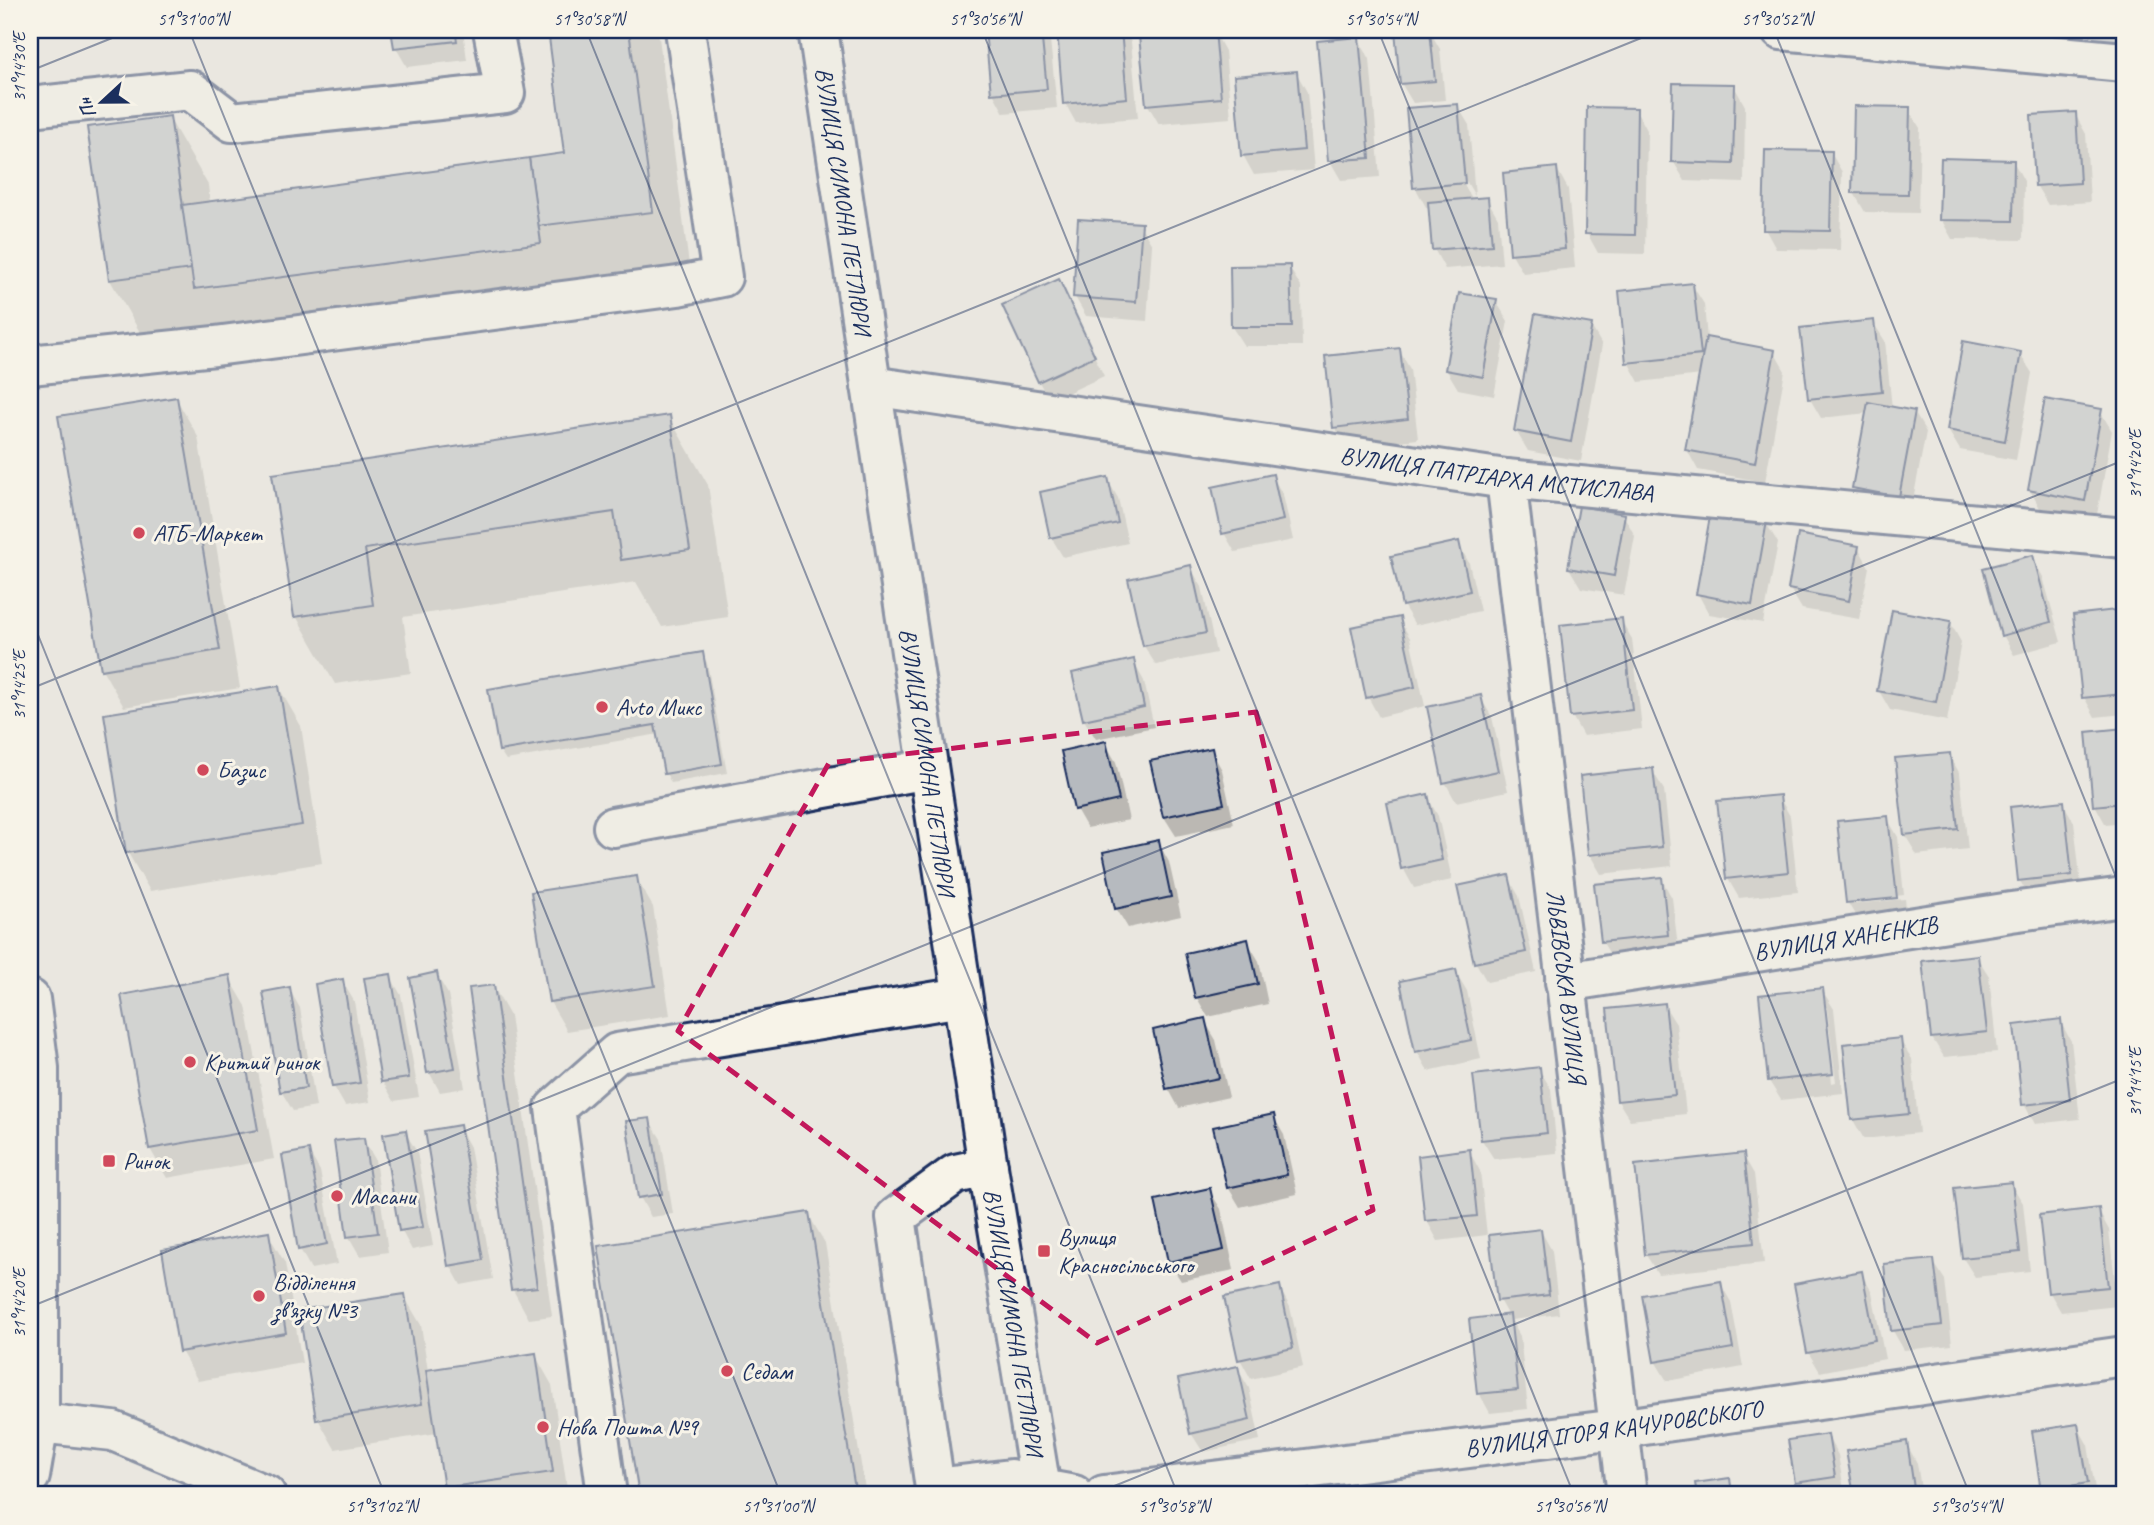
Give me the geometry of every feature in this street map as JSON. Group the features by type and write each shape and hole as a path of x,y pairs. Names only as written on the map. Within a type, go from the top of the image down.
{"street":[{"path":"30,107 190,90 232,122 505,93 494,30"},
{"path":"30,365 215,346 678,286 722,277 685,30"},
{"name":"ВУЛИЦЯ СИМОНА ПЕТЛЮРИ","path":"818,30 988,1167 1052,1493"},
{"path":"1781,30 2124,62"},
{"name":"ВУЛИЦЯ ПАТРІАРХА МСТИСЛАВА","path":"871,386 1506,479 2124,538"},
{"name":"ЛЬВІВСЬКА ВУЛИЦЯ","path":"1506,479 1617,1429 1627,1495"},
{"path":"613,827 929,769"},
{"name":"ВУЛИЦЯ ХАНЕНКІВ","path":"1565,982 2011,912 2124,897"},
{"path":"607,1495 555,1108 617,1053 962,997"},
{"path":"30,999 39,1068 39,1423 30,1476"},
{"path":"988,1167 954,1174 896,1217 936,1492 1011,1479 1052,1493"},
{"name":"ВУЛИЦЯ ІГОРЯ КАЧУРОВСЬКОГО","path":"1104,1495 1617,1429 2124,1356"},
{"path":"39,1423 113,1431 266,1495"}],"highlighted area":[{"path":"1256,712 1373,1210 1097,1343 678,1031 829,763"}],"building":[{"path":"391,30 455,30 457,41 394,48"},
{"path":"548,30 629,30 653,212 538,226 529,158 564,153"},
{"path":"985,30 1041,30 1047,89 991,94"},
{"path":"1057,30 1121,30 1127,98 1063,104"},
{"path":"1215,30 1221,98 1146,105 1139,36"},
{"path":"1430,30 1435,81 1400,84 1395,31"},
{"path":"2074,30 2124,30 2124,43 2073,42"},
{"path":"1359,37 1370,158 1328,161 1317,41"},
{"path":"1297,71 1304,150 1241,156 1234,76"},
{"path":"1673,83 1735,84 1733,164 1671,162"},
{"path":"1458,104 1465,183 1413,188 1406,108"},
{"path":"1854,106 1910,107 1908,194 1852,193"},
{"path":"1587,107 1637,108 1635,235 1585,234"},
{"path":"2076,112 2080,183 2035,186 2031,115"},
{"path":"170,116 192,269 109,280 87,127"},
{"path":"1765,150 1832,151 1830,231 1763,230"},
{"path":"529,158 541,243 194,289 182,205"},
{"path":"1941,158 2014,160 2013,221 1939,220"},
{"path":"1557,167 1565,249 1510,254 1503,173"},
{"path":"2124,176 2124,216 2116,178"},
{"path":"1488,197 1492,245 1432,250 1428,202"},
{"path":"1078,219 1142,223 1136,302 1073,297"},
{"path":"1290,265 1292,327 1231,327 1230,266"},
{"path":"1059,279 1095,356 1038,382 1002,305"},
{"path":"1693,283 1701,355 1626,363 1619,291"},
{"path":"1459,293 1497,299 1483,377 1445,370"},
{"path":"1535,314 1592,324 1571,442 1514,431"},
{"path":"1874,320 1882,391 1808,399 1800,328"},
{"path":"1706,337 1775,350 1755,463 1685,450"},
{"path":"1963,341 2021,352 2005,441 1947,430"},
{"path":"1400,348 1408,419 1333,428 1325,356"},
{"name":"АТБ-Маркет","path":"177,397 220,650 101,670 58,416"},
{"path":"2045,399 2102,409 2085,501 2028,490"},
{"path":"1868,402 1915,411 1899,497 1852,488"},
{"path":"670,415 690,550 621,560 614,512 365,549 373,605 294,617 272,474"},
{"path":"1273,474 1283,520 1222,534 1212,487"},
{"path":"1108,477 1118,523 1050,538 1040,492"},
{"path":"1579,506 1625,514 1614,576 1568,568"},
{"path":"1711,511 1767,521 1752,605 1696,594"},
{"path":"1798,534 1859,546 1849,601 1788,589"},
{"path":"1459,541 1470,591 1402,606 1391,556"},
{"path":"2033,555 2051,622 2001,636 1983,568"},
{"path":"1191,565 1206,633 1143,646 1128,579"},
{"path":"2124,609 2124,694 2082,698 2073,615"},
{"path":"1892,610 1951,621 1936,702 1877,691"},
{"path":"1400,617 1415,687 1366,698 1351,627"},
{"path":"1622,618 1632,710 1570,717 1560,625"},
{"name":"Avto Микс","path":"703,652 722,764 664,774 655,725 499,751 488,689"},
{"path":"1134,659 1144,707 1083,720 1072,673"},
{"name":"Базис","path":"279,686 302,825 126,853 104,714"},
{"path":"1481,695 1498,771 1443,783 1427,707"},
{"path":"2124,728 2124,803 2093,806 2086,732"},
{"path":"1106,741 1119,800 1074,810 1061,751"},
{"path":"1212,748 1224,804 1163,817 1150,761"},
{"path":"1950,753 1958,829 1904,835 1895,758"},
{"path":"1653,768 1662,847 1588,855 1580,776"},
{"path":"1428,794 1442,860 1401,869 1387,803"},
{"path":"1780,795 1788,872 1726,879 1717,801"},
{"path":"2064,801 2072,875 2018,881 2010,807"},
{"path":"1888,816 1897,898 1846,903 1837,821"},
{"path":"1159,840 1171,897 1115,909 1103,852"},
{"path":"1509,875 1526,952 1474,963 1457,886"},
{"path":"637,876 655,986 549,1002 531,892"},
{"path":"1662,877 1668,935 1601,942 1594,884"},
{"path":"1248,939 1258,984 1195,998 1185,953"},
{"path":"2119,943 2124,943 2124,993"},
{"path":"1978,955 1987,1032 1931,1038 1922,961"},
{"path":"1456,969 1471,1040 1415,1052 1400,981"},
{"path":"437,972 455,1068 427,1073 410,978"},
{"path":"391,974 409,1078 381,1082 364,978"},
{"name":"Критий ринок","path":"230,975 258,1130 149,1149 121,995"},
{"path":"343,979 360,1083 332,1087 315,984"},
{"path":"494,985 537,1287 511,1290 469,988"},
{"path":"290,987 306,1088 280,1092 263,992"},
{"path":"1823,988 1833,1074 1768,1081 1759,995"},
{"path":"1665,1003 1675,1095 1617,1101 1607,1009"},
{"path":"1205,1018 1219,1078 1166,1089 1153,1030"},
{"path":"2061,1019 2070,1100 2022,1105 2014,1025"},
{"path":"1901,1038 1909,1114 1851,1120 1843,1044"},
{"path":"1540,1067 1547,1133 1481,1140 1473,1075"},
{"path":"1274,1114 1287,1175 1227,1188 1213,1127"},
{"path":"650,1118 662,1194 638,1198 626,1121"},
{"path":"460,1125 483,1260 448,1266 425,1131"},
{"path":"406,1130 423,1227 399,1231 383,1134"},
{"path":"364,1138 378,1233 347,1237 334,1141"},
{"path":"1470,1149 1477,1216 1425,1221 1418,1156"},
{"path":"309,1150 327,1244 298,1250 282,1155"},
{"path":"1744,1153 1754,1243 1645,1255 1635,1165"},
{"path":"2012,1182 2020,1252 1962,1258 1954,1188"},
{"path":"1210,1188 1224,1250 1168,1262 1155,1200"},
{"path":"2099,1208 2108,1287 2048,1293 2039,1215"},
{"name":"Седам","path":"809,1212 856,1495 639,1495 598,1246"},
{"path":"1541,1229 1549,1295 1497,1301 1489,1235"},
{"path":"269,1232 286,1333 179,1352 162,1250"},
{"path":"1934,1259 1942,1325 1891,1331 1884,1264"},
{"path":"1862,1271 1875,1340 1807,1353 1794,1284"},
{"path":"1721,1281 1733,1348 1654,1362 1642,1295"},
{"path":"1280,1285 1293,1348 1238,1360 1224,1297"},
{"path":"405,1294 422,1404 316,1420 299,1310"},
{"path":"1510,1314 1518,1390 1477,1394 1469,1319"},
{"path":"536,1353 553,1472 444,1488 426,1370"},
{"path":"1238,1366 1250,1420 1190,1434 1178,1379"},
{"path":"2078,1424 2088,1483 2041,1491 2032,1431"},
{"path":"1828,1434 1835,1477 1795,1483 1788,1440"},
{"path":"1907,1441 1915,1495 1854,1495 1846,1451"},
{"path":"1730,1478 1732,1495 1697,1495 1695,1483"}],"place":[{"name":"АТБ-Маркет","path":"139,533"},
{"name":"Avto Микс","path":"602,707"},
{"name":"Базис","path":"203,770"},
{"name":"Критий ринок","path":"190,1062"},
{"name":"Ринок","path":"109,1161"},
{"name":"Масани","path":"337,1196"},
{"name":"Вулиця Красносільського","path":"1044,1251"},
{"name":"Відділення зв’язку №3","path":"259,1296"},
{"name":"Седам","path":"727,1371"},
{"name":"Нова Пошта №9","path":"543,1427"}]}
